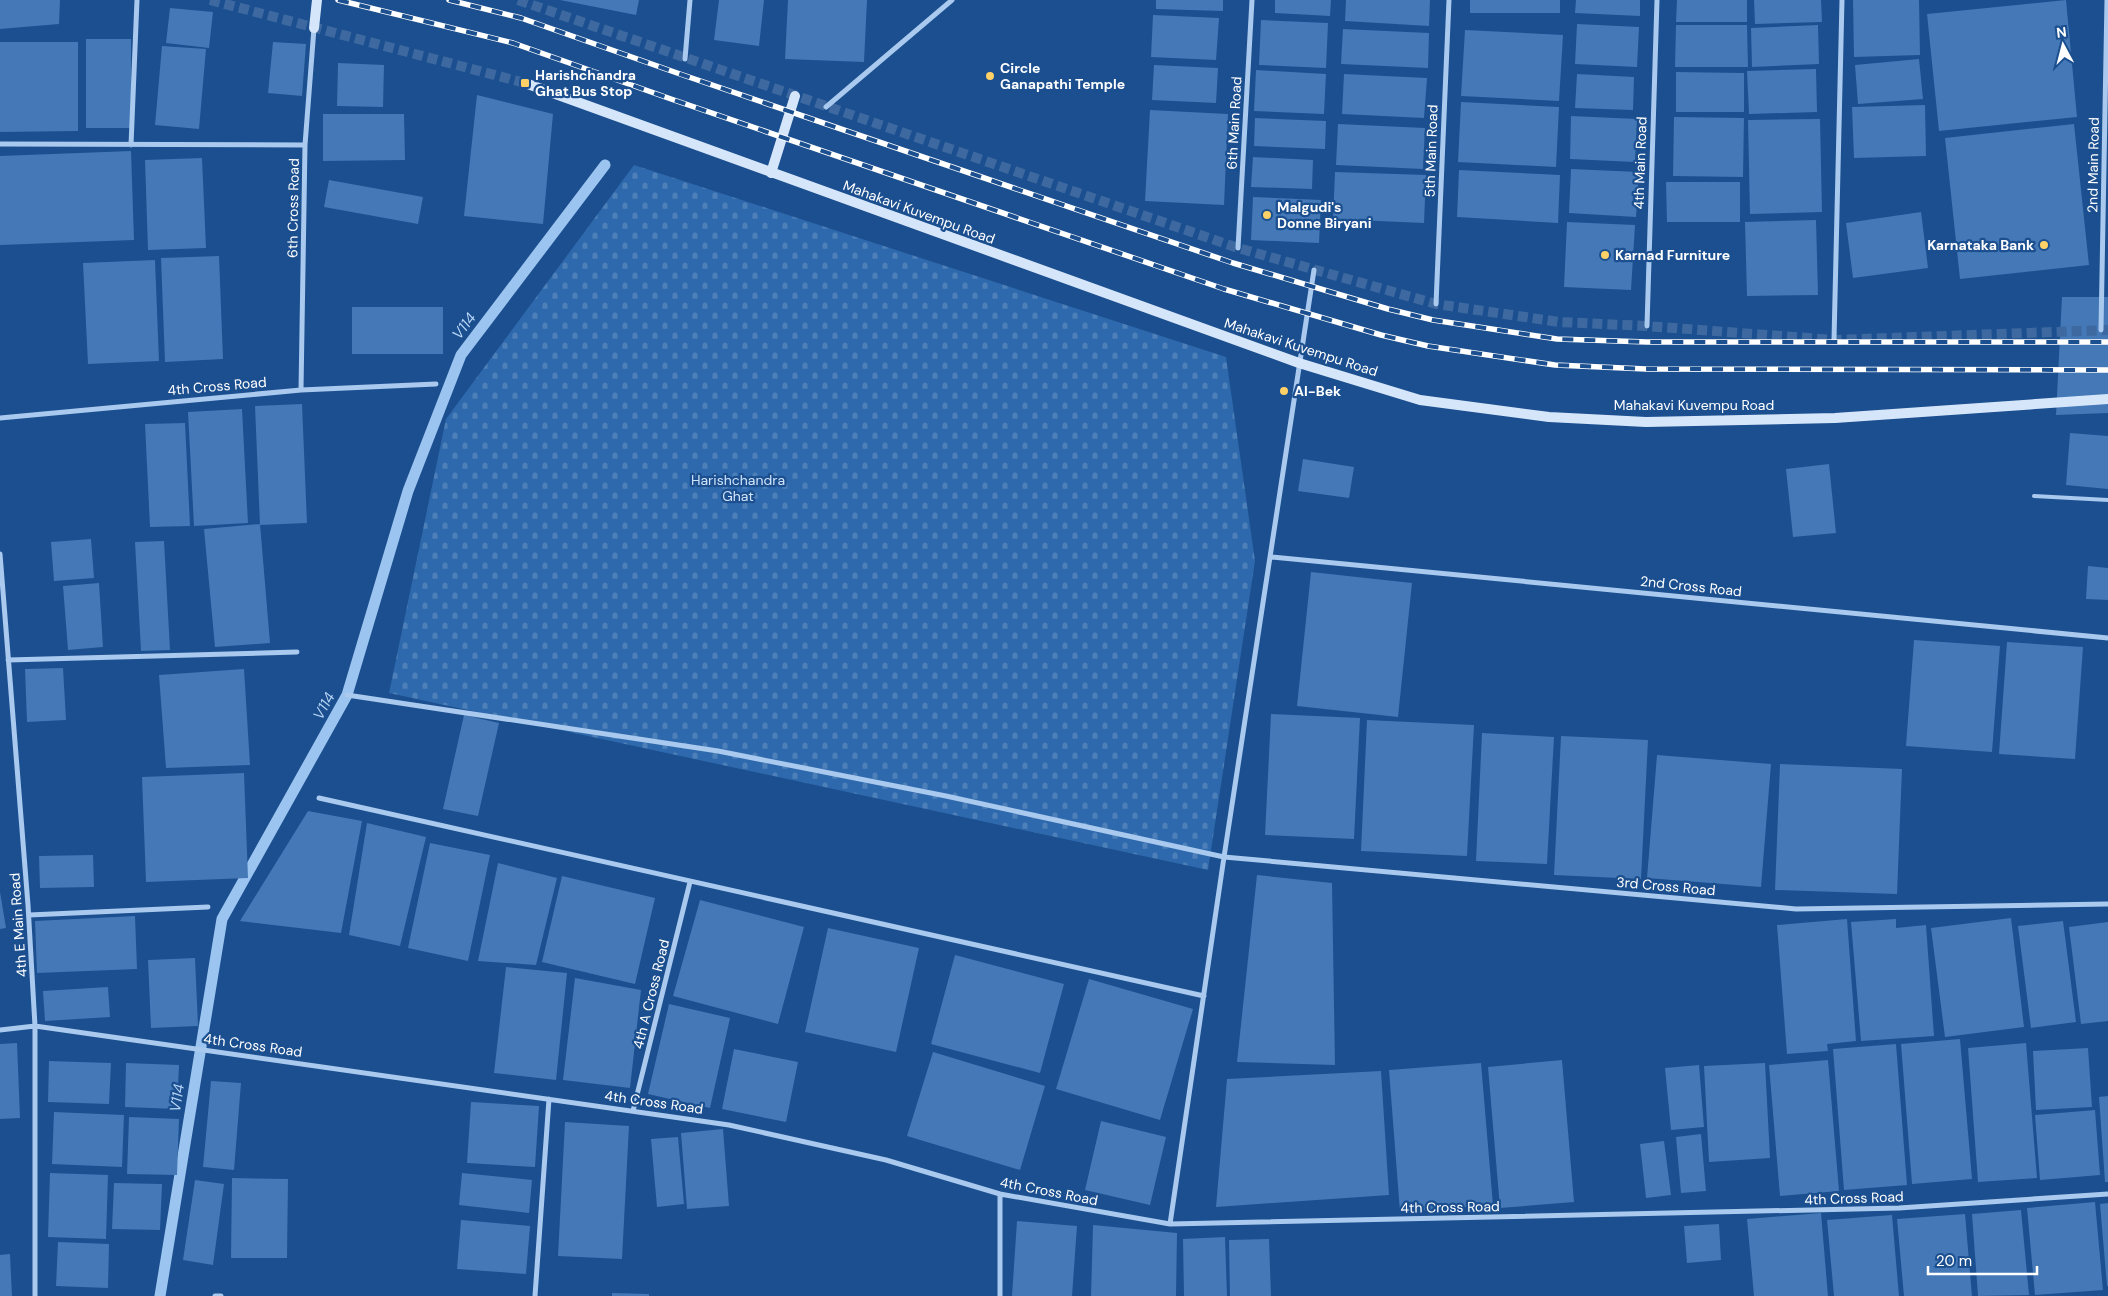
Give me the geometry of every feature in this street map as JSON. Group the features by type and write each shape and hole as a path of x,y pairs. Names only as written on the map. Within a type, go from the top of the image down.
{"main road":[{"path":"314,28 317,0"},
{"name":"Mahakavi Kuvempu Road","path":"525,83 1299,364 1420,400 1549,417 1636,421 1835,418 2108,399"},
{"path":"771,173 795,96"}],"street":[{"path":"131,145 137,0"},
{"path":"685,59 690,0"},
{"path":"826,107 952,0"},
{"name":"6th Main Road","path":"1238,248 1252,0"},
{"name":"5th Main Road","path":"1436,304 1449,0"},
{"name":"4th Main Road","path":"1647,326 1656,0"},
{"path":"1834,340 1842,0"},
{"name":"2nd Main Road","path":"2101,330 2107,0"},
{"name":"6th Cross Road","path":"301,390 305,145 314,28"},
{"path":"0,144 305,145"},
{"path":"1170,1224 1314,270"},
{"name":"4th Cross Road","path":"0,418 301,390 436,384"},
{"name":"4th E Main Road","path":"0,554 29,915 35,1026 35,1296"},
{"name":"2nd Cross Road","path":"1272,557 2108,638"},
{"path":"8,660 297,652"},
{"name":"3rd Cross Road","path":"348,695 718,751 946,796 1224,857 1796,909 2108,904"},
{"path":"319,798 1204,996"},
{"name":"4th A Cross Road","path":"633,1111 690,882"},
{"path":"29,915 208,907"},
{"name":"4th Cross Road","path":"0,1030 35,1026 748,1129 886,1160 1000,1194 1170,1224 1899,1208 2108,1194"},
{"path":"536,1296 549,1099"},
{"path":"1000,1194 1000,1296"},
{"path":"215,1296 221,1296"}],"lane":[{"path":"2034,496 2108,500"}],"green space":[{"name":"Harishchandra Ghat","path":"634,165 1226,357 1255,561 1208,870 389,693 446,419"}],"building":[{"path":"0,0 60,0 59,24 0,29"},
{"path":"560,0 639,0 636,15"},
{"path":"719,0 764,0 759,46 714,40"},
{"path":"788,0 867,0 864,62 785,59"},
{"path":"1156,0 1223,0 1223,11 1156,9"},
{"path":"1275,0 1331,0 1330,16 1275,13"},
{"path":"1346,0 1430,0 1429,26 1345,21"},
{"path":"1470,0 1560,0 1560,13 1470,13"},
{"path":"1576,0 1640,0 1640,16 1575,13"},
{"path":"1677,0 1747,0 1747,22 1676,22"},
{"path":"1754,0 1821,0 1822,22 1755,24"},
{"path":"1853,0 1919,0 1920,55 1854,57"},
{"path":"2066,0 2077,117 1939,131 1927,14"},
{"path":"170,8 213,12 209,48 166,43"},
{"path":"1153,15 1219,18 1216,60 1151,57"},
{"path":"1261,20 1328,23 1326,68 1259,65"},
{"path":"1577,24 1639,27 1637,67 1575,64"},
{"path":"1676,25 1747,25 1748,67 1675,67"},
{"path":"1818,25 1819,64 1752,67 1751,28"},
{"path":"1343,29 1429,33 1428,68 1341,64"},
{"path":"1465,30 1563,35 1559,101 1461,96"},
{"path":"86,39 131,39 131,128 86,128"},
{"path":"0,42 78,42 78,131 0,132"},
{"path":"273,42 306,44 302,96 268,93"},
{"path":"162,46 206,49 199,129 155,125"},
{"path":"1919,59 1923,99 1858,104 1855,65"},
{"path":"338,63 384,65 383,107 337,106"},
{"path":"1154,65 1218,68 1216,103 1152,100"},
{"path":"1816,69 1817,112 1749,114 1747,71"},
{"path":"1256,70 1326,74 1324,114 1254,111"},
{"path":"1676,72 1744,73 1744,112 1676,112"},
{"path":"1344,74 1427,78 1424,118 1342,114"},
{"path":"1577,74 1634,77 1633,110 1575,108"},
{"path":"477,95 553,114 543,224 464,216"},
{"path":"1461,102 1559,107 1556,167 1458,162"},
{"path":"1925,105 1926,156 1854,158 1852,107"},
{"path":"1150,110 1228,114 1224,205 1145,201"},
{"path":"323,114 404,114 405,160 323,161"},
{"path":"1571,116 1637,119 1635,162 1570,159"},
{"path":"1674,117 1744,118 1743,177 1673,176"},
{"path":"1255,118 1326,121 1325,149 1254,146"},
{"path":"1820,119 1822,212 1750,214 1748,120"},
{"path":"1338,124 1425,128 1423,169 1336,165"},
{"path":"2074,124 2089,265 1960,279 1945,138"},
{"path":"131,151 134,240 0,245 0,156"},
{"path":"1253,157 1313,160 1312,189 1251,187"},
{"path":"202,158 206,248 148,250 145,160"},
{"path":"1571,169 1639,172 1636,217 1569,213"},
{"path":"1459,170 1560,175 1558,223 1457,217"},
{"path":"1335,172 1426,175 1424,223 1333,219"},
{"path":"329,180 423,197 418,224 324,207"},
{"path":"1666,182 1740,182 1740,222 1667,222"},
{"path":"1253,197 1321,200 1319,243 1251,240"},
{"path":"1921,212 1928,268 1853,278 1846,223"},
{"path":"1816,220 1818,295 1747,296 1745,222"},
{"path":"1567,222 1635,225 1631,290 1564,287"},
{"path":"219,256 223,359 165,362 161,258"},
{"path":"155,260 159,361 88,364 83,263"},
{"path":"2062,297 2108,297 2108,413 2056,415"},
{"path":"352,307 443,307 443,354 352,354"},
{"path":"302,404 307,523 260,525 255,406"},
{"path":"242,409 248,523 194,526 188,412"},
{"path":"185,423 190,526 150,527 145,424"},
{"path":"2070,433 2108,436 2108,489 2066,485"},
{"path":"1303,459 1354,467 1349,498 1298,491"},
{"path":"1829,464 1836,533 1793,537 1786,469"},
{"path":"260,524 270,643 215,647 204,529"},
{"path":"91,539 94,578 54,581 51,542"},
{"path":"164,541 170,650 141,651 135,542"},
{"path":"2088,566 2108,568 2108,600 2086,599"},
{"path":"1311,572 1412,583 1398,717 1297,706"},
{"path":"99,583 103,647 68,650 63,586"},
{"path":"1914,640 2000,646 1992,752 1906,746"},
{"path":"2007,642 2083,647 2075,759 1999,754"},
{"path":"63,668 66,720 27,722 25,669"},
{"path":"244,669 250,765 166,768 159,675"},
{"path":"1271,714 1360,718 1354,839 1265,835"},
{"path":"464,715 499,723 478,816 443,809"},
{"path":"1367,720 1474,725 1467,856 1361,851"},
{"path":"1482,733 1554,737 1547,864 1476,861"},
{"path":"1561,736 1648,740 1641,879 1554,875"},
{"path":"1657,755 1771,764 1761,887 1647,878"},
{"path":"1780,764 1902,769 1897,894 1775,890"},
{"path":"244,773 248,878 146,882 142,777"},
{"path":"308,811 362,821 341,933 240,921"},
{"path":"367,823 426,837 400,946 349,935"},
{"path":"430,843 490,855 468,961 408,948"},
{"path":"93,855 94,887 40,888 39,856"},
{"path":"498,863 557,878 536,965 478,961"},
{"path":"1257,875 1332,883 1335,1065 1237,1062"},
{"path":"562,876 655,898 635,984 542,962"},
{"path":"0,892 6,928 0,929"},
{"path":"700,900 804,927 778,1024 673,996"},
{"path":"135,916 137,969 37,973 35,921"},
{"path":"2011,918 2024,1027 1945,1037 1931,928"},
{"path":"1847,919 1856,1041 1827,1044 1828,1051 1787,1054 1777,925"},
{"path":"1896,919 1896,928 1926,925 1934,1036 1861,1041 1851,922"},
{"path":"2063,921 2076,1022 2031,1028 2018,926"},
{"path":"2108,922 2108,1021 2081,1024 2069,927"},
{"path":"828,928 919,948 896,1052 805,1032"},
{"path":"955,955 1064,984 1040,1073 931,1044"},
{"path":"195,958 198,1026 151,1028 148,960"},
{"path":"506,967 567,973 556,1080 494,1073"},
{"path":"575,978 641,990 630,1088 563,1080"},
{"path":"1089,979 1193,1009 1160,1120 1056,1089"},
{"path":"108,987 110,1017 45,1021 43,991"},
{"path":"669,1004 730,1018 710,1108 648,1094"},
{"path":"1960,1039 1972,1179 1912,1184 1901,1044"},
{"path":"17,1043 20,1118 0,1119 0,1044"},
{"path":"2026,1043 2037,1178 1978,1182 1968,1048"},
{"path":"1896,1044 1907,1185 1844,1190 1833,1049"},
{"path":"2088,1048 2092,1107 2036,1110 2033,1051"},
{"path":"734,1049 798,1062 786,1122 722,1109"},
{"path":"933,1052 1045,1086 1020,1170 907,1136"},
{"path":"1562,1060 1574,1202 1500,1208 1488,1067"},
{"path":"1828,1060 1839,1191 1780,1196 1769,1065"},
{"path":"49,1061 111,1063 109,1104 48,1102"},
{"path":"126,1063 179,1065 177,1109 125,1107"},
{"path":"1481,1063 1493,1205 1400,1212 1389,1070"},
{"path":"1765,1063 1770,1158 1709,1162 1704,1066"},
{"path":"1699,1065 1704,1127 1671,1130 1665,1068"},
{"path":"1381,1071 1389,1195 1216,1207 1227,1079"},
{"path":"211,1081 241,1083 234,1170 203,1167"},
{"path":"2108,1096 2108,1182 2105,1182 2099,1097"},
{"path":"471,1102 539,1106 535,1167 467,1163"},
{"path":"2095,1110 2100,1175 2040,1180 2035,1115"},
{"path":"54,1112 124,1115 122,1167 52,1164"},
{"path":"129,1117 179,1119 177,1175 127,1174"},
{"path":"1101,1121 1166,1137 1150,1205 1085,1190"},
{"path":"565,1122 629,1126 622,1259 558,1256"},
{"path":"723,1129 729,1206 687,1209 681,1133"},
{"path":"1701,1134 1706,1191 1681,1193 1676,1137"},
{"path":"678,1137 684,1204 657,1207 651,1139"},
{"path":"1664,1141 1671,1195 1646,1198 1640,1144"},
{"path":"50,1173 108,1175 106,1239 48,1237"},
{"path":"462,1173 532,1180 529,1213 459,1205"},
{"path":"232,1178 288,1179 287,1258 231,1258"},
{"path":"195,1180 224,1184 213,1265 183,1260"},
{"path":"114,1183 162,1184 160,1230 112,1229"},
{"path":"2095,1202 2103,1290 2035,1295 2027,1208"},
{"path":"2108,1203 2108,1286 2107,1286 2100,1204"},
{"path":"2021,1210 2029,1295 1978,1296 1972,1214"},
{"path":"1821,1213 1828,1296 1754,1296 1747,1219"},
{"path":"1965,1214 1972,1296 1904,1296 1897,1219"},
{"path":"1892,1215 1899,1296 1834,1296 1827,1220"},
{"path":"461,1220 530,1226 526,1274 457,1269"},
{"path":"1017,1221 1077,1226 1072,1296 1012,1296"},
{"path":"1719,1224 1721,1260 1687,1263 1684,1226"},
{"path":"1093,1225 1177,1233 1176,1296 1091,1296"},
{"path":"1225,1237 1227,1296 1184,1296 1183,1239"},
{"path":"1269,1239 1271,1296 1230,1296 1229,1240"},
{"path":"58,1242 109,1244 108,1288 56,1286"},
{"path":"10,1254 12,1296 0,1296 0,1255"},
{"path":"612,1293 649,1294 649,1296 612,1296"}],"waterway":[{"name":"V114","path":"160,1296 222,919 347,695 408,491 461,355 605,165"}],"tunnel":[{"path":"210,0 525,83"},
{"path":"518,0 1238,248 1436,304 1559,322 1647,326 1834,340 2108,330"}],"railway":[{"path":"338,0 513,43 1224,289 1381,335 1428,346 1555,365 1646,369 2108,370"},
{"path":"449,0 521,18 1233,263 1388,309 1433,320 1557,339 1647,342 2108,342"}],"place":[{"name":"Circle Ganapathi Temple","path":"990,76"},
{"name":"Harishchandra Ghat Bus Stop","path":"525,83"},
{"name":"Malgudi's Donne Biryani","path":"1267,215"},
{"name":"Karnataka Bank","path":"2044,245"},
{"name":"Karnad Furniture","path":"1605,255"},
{"name":"Al-Bek","path":"1284,391"}]}
